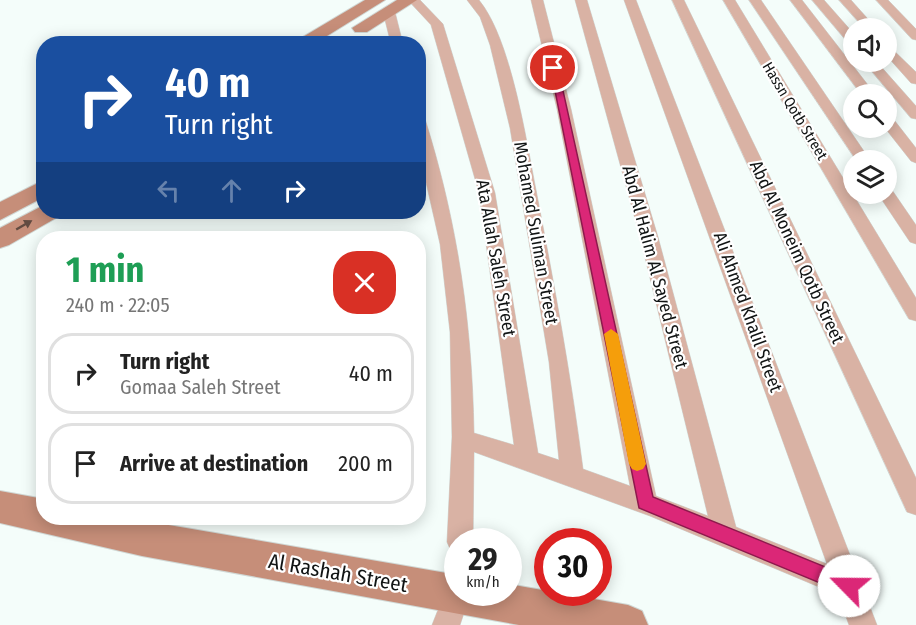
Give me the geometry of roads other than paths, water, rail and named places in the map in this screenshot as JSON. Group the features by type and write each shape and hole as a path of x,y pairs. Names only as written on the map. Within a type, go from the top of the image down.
{"street":[{"path":"335,36 383,6 409,0"},
{"name":"Ata Allah Saleh Street","path":"414,0 437,24 487,193 527,458"},
{"name":"Mohamed Suliman Street","path":"473,0 486,16 496,45 517,128 559,362 572,475"},
{"path":"537,0 569,132 645,502"},
{"name":"Abd Al Halim Al Sayed Street","path":"581,0 649,237 725,534"},
{"name":"Ali Ahmed Khalil Street","path":"630,0 863,625"},
{"name":"Abd Al Moneim Qotb Street","path":"678,0 916,504"},
{"name":"Hassn Qotb Street","path":"729,0 916,314"},
{"path":"755,0 856,150"},
{"path":"796,0 860,84"},
{"path":"819,0 843,29"},
{"path":"845,0 861,18"},
{"path":"882,0 916,36"},
{"path":"383,6 395,36"},
{"path":"897,59 916,80"},
{"path":"879,72 916,115"},
{"path":"897,133 916,158"},
{"path":"426,152 452,261 463,370 464,439 461,528"},
{"path":"0,212 36,192"},
{"path":"893,204 916,238"},
{"path":"0,239 36,218"},
{"path":"464,439 527,458 645,502 849,586"},
{"path":"0,507 36,514"},
{"name":"Al Rashah Street","path":"82,525 444,602"},
{"name":"Al Rashah Street","path":"470,606 627,625"}]}
